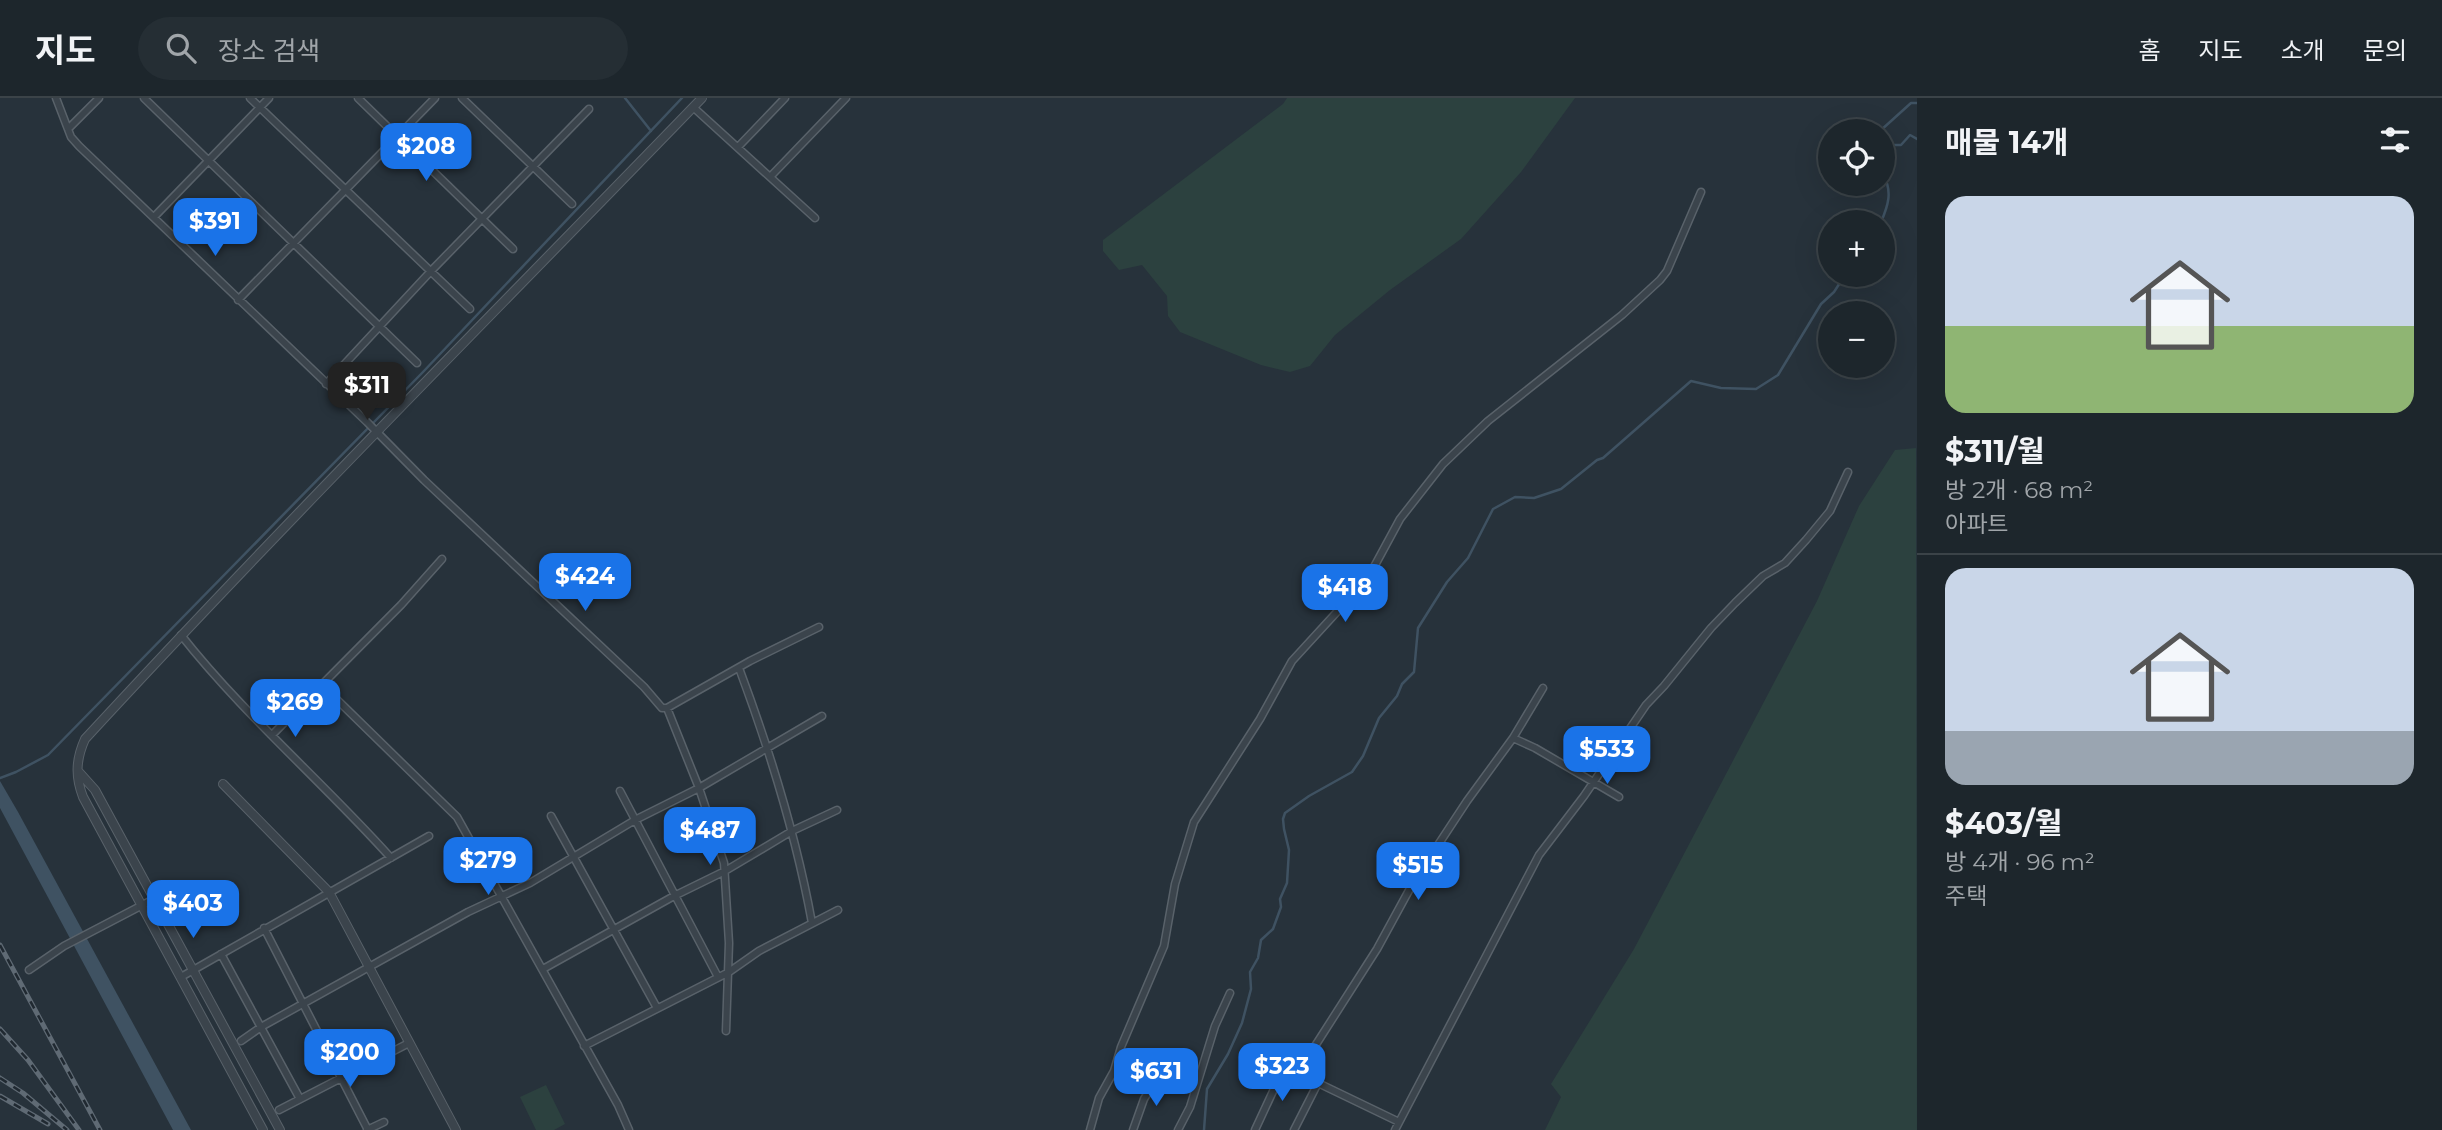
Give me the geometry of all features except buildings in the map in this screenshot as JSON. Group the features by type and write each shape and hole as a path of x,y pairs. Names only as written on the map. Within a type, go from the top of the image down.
{"street":[{"path":"56,98 68,129 79,146 644,687 662,708 667,708 819,627"},
{"path":"68,129 99,98"},
{"path":"144,98 417,363"},
{"path":"250,98 470,309"},
{"path":"154,217 268,98"},
{"path":"358,98 513,249"},
{"path":"238,300 435,98"},
{"path":"462,98 572,204"},
{"path":"264,1130 83,797 77,782 79,752 85,739 372,427 447,357 702,98"},
{"path":"738,147 785,98"},
{"path":"770,177 846,98"},
{"path":"693,107 815,218"},
{"path":"326,384 589,108"},
{"path":"1090,1130 1099,1098 1114,1071 1121,1046 1164,946 1175,884 1194,822 1260,719 1292,661 1368,578 1400,519 1443,464 1488,421 1622,315 1668,271 1700,192"},
{"path":"1395,1130 1539,855 1594,781 1633,720 1711,628 1763,576 1786,563 1806,540 1830,511 1848,472"},
{"path":"272,736 401,605 442,559"},
{"path":"181,635 272,736 359,822 391,858"},
{"path":"739,668 768,749 792,831 812,923"},
{"path":"322,685 447,805 461,824 618,1105 629,1130"},
{"path":"1305,1066 1413,883 1467,801 1513,738 1543,688"},
{"path":"667,708 699,788 725,871 729,972 726,1031"},
{"path":"241,1041 261,1027 503,896 635,820 699,788 822,716"},
{"path":"1513,738 1619,797"},
{"path":"77,769 94,790 280,1130"},
{"path":"223,784 329,891 456,1130"},
{"path":"620,791 718,977"},
{"path":"543,969 674,896 725,871 792,831 837,810"},
{"path":"551,816 657,1008"},
{"path":"181,977 429,836"},
{"path":"29,970 64,946 154,899"},
{"path":"584,1046 729,972 759,951 838,910"},
{"path":"264,928 368,1130 384,1122"},
{"path":"221,954 300,1099"},
{"path":"1178,1130 1190,1107 1208,1046 1230,993"},
{"path":"279,1110 409,1043"},
{"path":"1305,1066 1318,1083 1399,1122"},
{"path":"1255,1130 1281,1074 1287,1067 1305,1066"},
{"path":"1133,1130 1144,1099 1159,1075"},
{"path":"1294,1130 1318,1083"}],"green space":[{"path":"1287,98 1575,98 1521,172 1461,239 1390,290 1335,335 1310,366 1290,372 1261,365 1180,332 1168,316 1167,296 1142,265 1119,270 1103,251 1103,240 1283,104"},
{"path":"1916,448 1917,1130 1545,1130 1561,1097 1551,1084 1634,949 1817,601 1859,506 1895,450"},
{"path":"546,1085 565,1124 554,1130 536,1130 520,1097"}],"water":[{"path":"0,781 191,1130 173,1130 0,808"}],"waterway":[{"path":"625,98 651,131"},
{"path":"0,778 48,755 423,372 682,98"},
{"path":"1893,119 1911,103 1917,103"},
{"path":"1895,145 1901,145 1910,135 1917,139"},
{"path":"1886,210 1888,196"},
{"path":"1204,1130 1207,1089 1228,1054 1242,1023 1251,989 1250,972 1258,958 1261,940 1273,929 1281,907 1280,899 1287,883 1289,850 1284,829 1285,813 1352,772 1363,756 1379,718 1397,696 1402,684 1414,672 1418,628 1447,582 1468,558 1493,509 1515,497 1534,498 1561,489 1603,458 1691,381 1721,388 1756,389 1778,375 1821,304 1837,287"}],"railway":[{"path":"0,945 100,1130"},
{"path":"0,1029 28,1060 79,1130"},
{"path":"0,1078 23,1093 67,1130"},
{"path":"0,1096 48,1124"}]}
